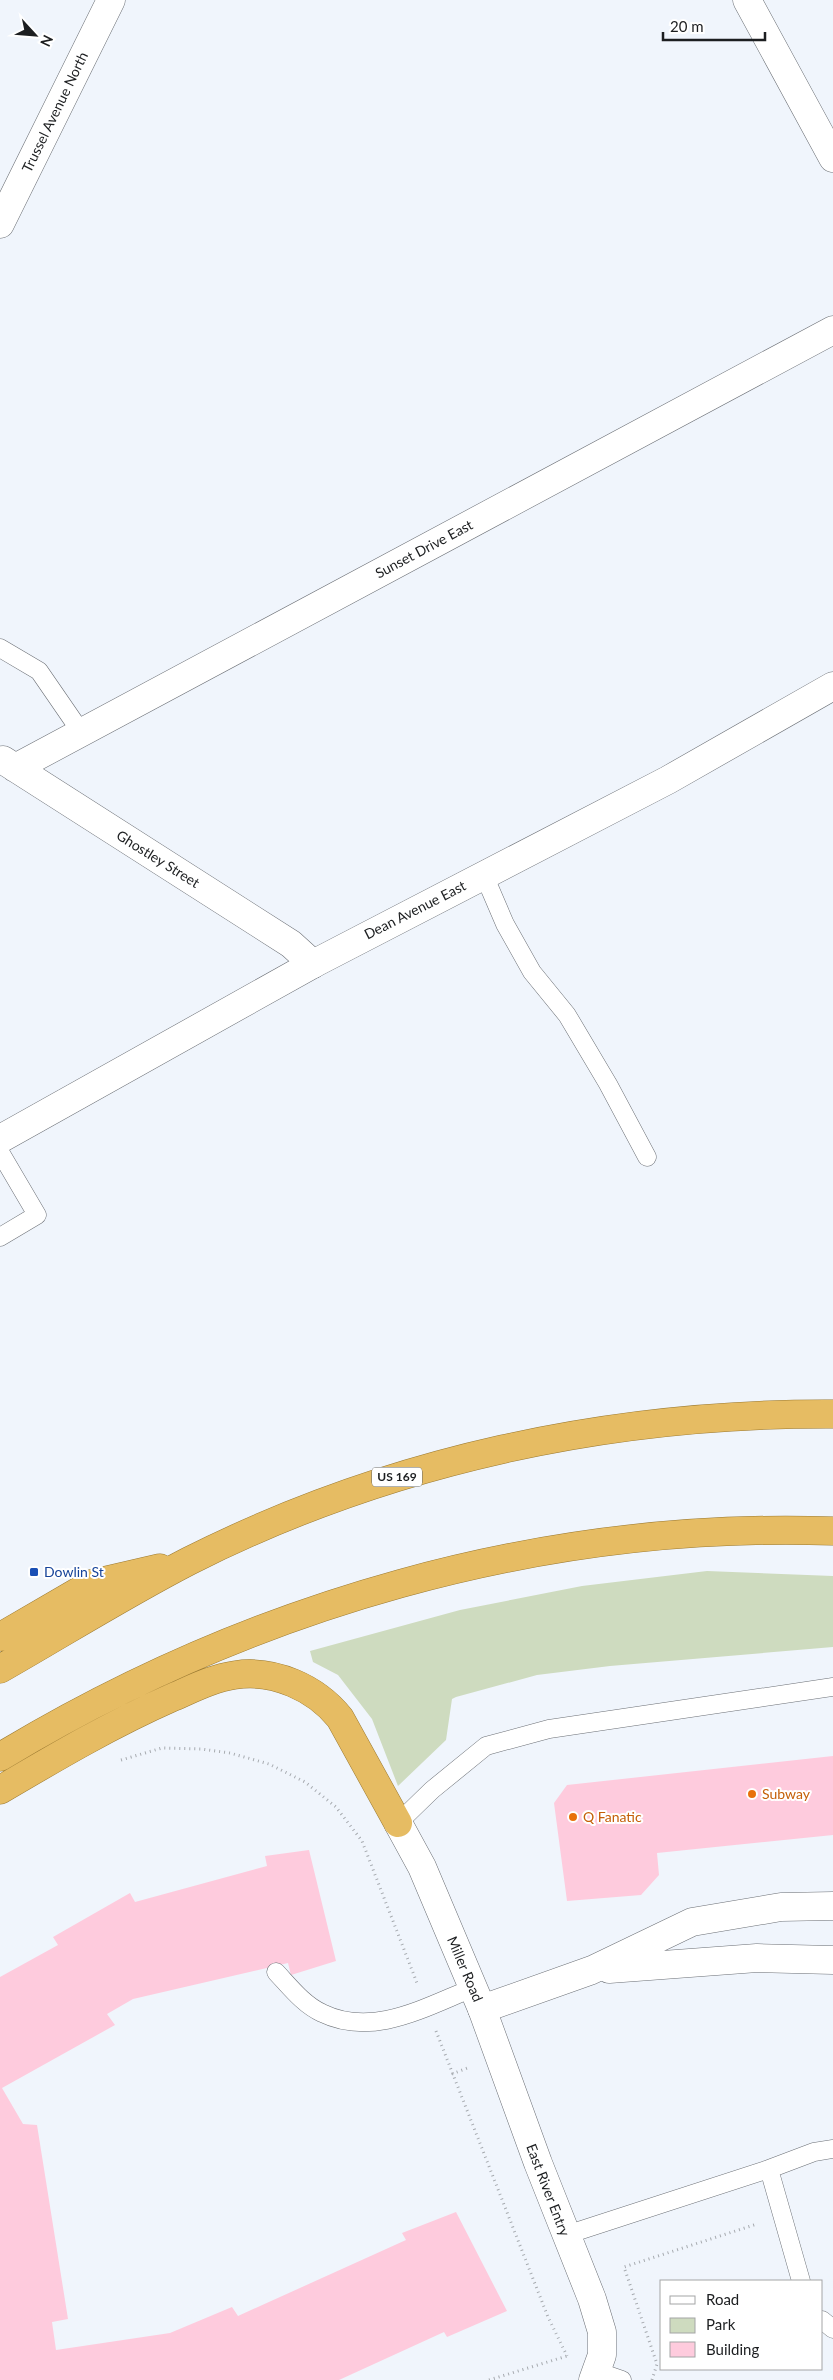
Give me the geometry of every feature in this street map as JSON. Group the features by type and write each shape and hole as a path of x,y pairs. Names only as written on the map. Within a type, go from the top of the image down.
{"highway":[{"name":"US 169","path":"0,1669 188,1561 285,1518 369,1486 459,1458 552,1437 627,1426 701,1418 833,1414"},
{"path":"0,1757 62,1720 203,1652 342,1599 495,1561 630,1540 725,1532 833,1531"},
{"path":"0,1637 91,1584 188,1561"},
{"path":"0,1790 139,1712 203,1683 236,1674 274,1676 293,1683 330,1706 340,1718 398,1823"}],"street":[{"name":"Trussel Avenue North","path":"0,224 110,0"},
{"path":"747,0 833,158"},
{"name":"Sunset Drive East","path":"8,763 81,732 833,330"},
{"name":"Dean Avenue East","path":"0,1139 312,964 668,780 833,686"},
{"name":"Ghostley Street","path":"8,763 291,944 312,964"},
{"name":"Miller Road","path":"398,1823 422,1867 477,1999 592,1970 698,1960 757,1958 833,1960"},
{"name":"Miller Road","path":"592,1970 692,1922 781,1907 833,1906"},
{"name":"East River Entry","path":"477,1999 592,2299 602,2332 602,2355 594,2376"}],"lane":[{"path":"0,648 39,671 81,732"},
{"path":"484,875 505,924 532,972 567,1015 608,1084 647,1157"},
{"path":"0,1152 37,1215 0,1236"},
{"path":"398,1823 432,1790 486,1746 549,1729 833,1687"},
{"path":"276,1972 300,1998 321,2013 351,2023 383,2022 426,2006 477,1999"},
{"path":"566,2234 769,2169 814,2152 833,2149"},
{"path":"769,2169 801,2280"},
{"path":"823,2321 833,2329"},
{"path":"594,2376 622,2380"}],"path":[{"path":"115,1763 162,1748 201,1749 230,1753 269,1764 306,1782 336,1807 362,1841 548,2317 567,2356 489,2380"},
{"path":"652,2380 657,2364 624,2267 758,2224 782,2214"}],"green space":[{"path":"707,1571 833,1576 833,1647 610,1666 537,1675 456,1697 452,1699 446,1740 398,1786 372,1719 338,1675 313,1662 310,1651 460,1610 582,1586"}],"building":[{"path":"833,1756 833,1835 657,1853 659,1875 641,1895 567,1901 554,1803 567,1785"},
{"path":"309,1850 336,1961 291,1975 288,1963 133,1999 107,2014 115,2025 2,2088 23,2124 37,2125 68,2319 52,2322 56,2350 170,2333 232,2307 238,2316 406,2240 402,2233 456,2212 507,2311 447,2337 444,2332 339,2380 0,2380 0,1977 58,1945 53,1937 130,1893 135,1902 267,1866 265,1856"}],"place":[{"name":"Dowlin St","path":"34,1572"},
{"name":"Subway","path":"752,1794"},
{"name":"Q Fanatic","path":"573,1817"}]}
